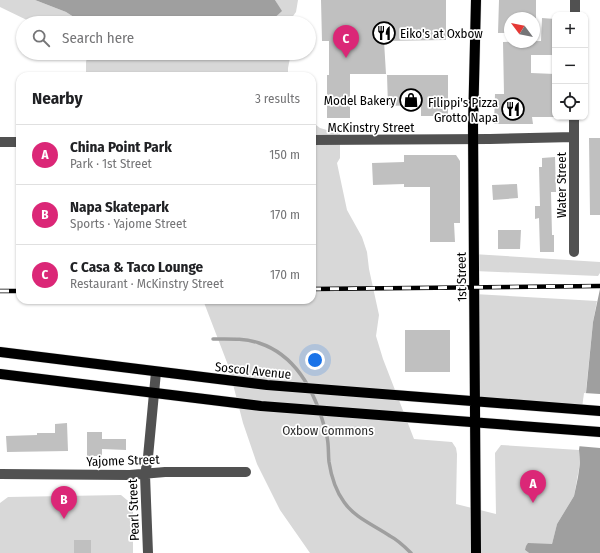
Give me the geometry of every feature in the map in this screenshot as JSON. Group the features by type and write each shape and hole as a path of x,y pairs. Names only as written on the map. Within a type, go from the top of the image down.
{"main road":[{"name":"1st Street","path":"476,0 473,139 476,553"},
{"name":"Soscol Avenue","path":"0,352 267,385 600,411"},
{"path":"0,374 218,401 310,410 600,432"}],"street":[{"path":"575,0 575,12"},
{"name":"Water Street","path":"574,120 574,252"},
{"name":"McKinstry Street","path":"316,140 574,137"},
{"path":"0,142 16,142"},
{"name":"Pearl Street","path":"148,553 145,475 156,372"},
{"name":"Yajome Street","path":"0,474 145,475 165,472 246,472"}],"green space":[{"path":"0,0 35,0 66,12 72,16 19,16 0,7"},
{"path":"275,0 298,0 296,12 293,16 276,16 281,11"},
{"path":"86,60 290,60 288,72 86,72"},
{"name":"Oxbow Commons","path":"316,125 320,128 340,134 340,158 337,163 347,210 362,237 367,252 369,269 379,315 376,336 383,359 414,439 452,442 456,448 457,454 456,504 496,514 495,453 501,445 579,450 580,463 574,496 557,524 552,544 542,544 525,550 529,553 310,553 280,510 257,464 243,423 228,365 205,304 316,304"},
{"path":"473,254 600,262 600,273 598,276 474,271"},
{"path":"474,294 597,301 593,322 584,410 475,401"},
{"path":"121,495 133,505 133,553 0,553 0,503 8,497"}],"shaded area":[{"path":"35,0 275,0 282,11 277,16 72,16 66,12"},
{"path":"600,289 600,553 529,553 525,550 528,543 552,544 557,524 574,496 580,463 579,450 593,322"}],"pier":[{"path":"584,393 600,394 600,448 577,446"}],"building":[{"path":"321,0 446,0 446,40 384,41 386,74 350,74 350,118 327,118 329,41 322,41"},
{"path":"499,0 536,0 536,12 504,12 504,33 498,33"},
{"path":"542,18 552,19 552,55 531,55 531,73 552,74 552,117 532,117 533,124 494,124 495,94 504,94 503,42 504,48 540,48"},
{"path":"387,75 448,75 448,116 421,116 421,105 388,106"},
{"path":"589,138 600,138 600,215 590,215"},
{"path":"404,155 456,155 460,161 460,223 454,223 455,242 430,242 430,187 404,187 404,184 373,185 372,163 404,162"},
{"path":"555,157 556,192 551,192 554,252 540,252 539,218 535,219 535,206 540,206 539,167 542,167 542,158"},
{"path":"517,184 518,198 493,200 492,185"},
{"path":"498,230 521,230 520,249 498,249"},
{"path":"405,330 450,330 450,372 405,372"},
{"path":"67,423 68,451 7,452 6,436 55,433 55,424"},
{"path":"87,432 102,432 102,439 126,439 126,450 102,449 102,456 87,456"},
{"path":"74,540 91,540 91,553 74,553"}],"waterway":[{"path":"213,339 242,340 259,343 273,349 296,368 305,381 318,408 328,440 331,472 341,498 348,508 354,513 396,540 411,553"}],"railway":[{"path":"316,289 600,286"},
{"path":"0,291 16,291"}],"place":[{"name":"Eiko's at Oxbow","path":"384,33"},
{"name":"C Casa & Taco Lounge","path":"346,58"},
{"name":"Model Bakery","path":"411,100"},
{"name":"Filippi's Pizza Grotto Napa","path":"513,109"},
{"name":"China Point Park","path":"533,503"},
{"name":"Napa Skatepark","path":"64,519"}]}
